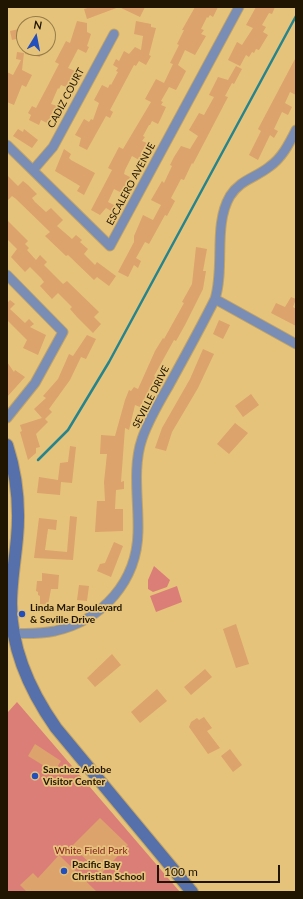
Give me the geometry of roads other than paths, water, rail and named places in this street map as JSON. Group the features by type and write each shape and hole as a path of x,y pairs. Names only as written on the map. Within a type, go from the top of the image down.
{"street":[{"name":"ESCALERO AVENUE","path":"7,145 34,169 110,246 239,7"},
{"name":"CADIZ COURT","path":"34,169 52,147 114,34"},
{"name":"SEVILLE DRIVE","path":"10,633 55,631 80,622 102,609 120,590 127,579 135,556 137,544 137,468 142,440 152,415 215,299 220,280 222,222 226,205 235,189 275,162 287,147 296,130"},
{"path":"7,275 63,332 32,388 7,418"},
{"path":"215,299 296,344"},
{"path":"7,445 15,476 18,507 11,590 10,633 31,688 56,728 192,892"}],"waterway":[{"path":"38,460 68,430 109,362 296,16"}],"place":[{"name":"Linda Mar Boulevard & Seville Drive","path":"22,614"},
{"name":"Sanchez Adobe Visitor Center","path":"35,776"},
{"name":"Pacific Bay Christian School","path":"64,871"}],"park label":[{"name":"White Field Park","path":"91,851"}]}
